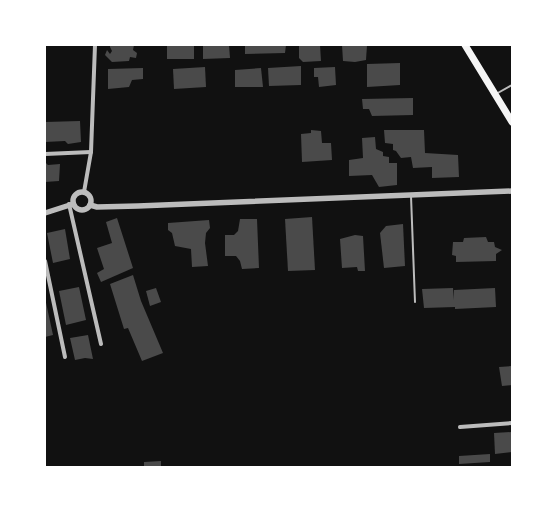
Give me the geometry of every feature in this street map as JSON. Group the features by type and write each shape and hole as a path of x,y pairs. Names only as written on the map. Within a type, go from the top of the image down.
{"main road":[{"path":"465,45 512,122"}],"street":[{"path":"84,192 91,152 95,45"},
{"path":"45,154 91,152"},
{"path":"90,205 97,207 138,206 512,191"},
{"path":"84,192 75,195 71,204 101,344"},
{"path":"71,204 81,210 87,209 90,205 90,197 84,192"},
{"path":"45,213 71,204"},
{"path":"45,261 65,357"},
{"path":"460,427 512,423"}],"lane":[{"path":"495,94 512,85"},
{"path":"411,196 415,302"}],"building":[{"path":"110,45 134,45 133,50 137,53 136,58 130,57 129,61 112,62 105,55 107,50 110,54 112,51"},
{"path":"167,45 194,45 194,59 167,59"},
{"path":"203,45 229,45 230,58 203,59"},
{"path":"245,45 286,45 285,53 245,54"},
{"path":"299,45 320,45 321,61 303,62 299,58"},
{"path":"342,45 367,45 366,60 355,62 343,61"},
{"path":"400,63 400,85 367,87 367,64"},
{"path":"301,66 301,85 269,86 268,68"},
{"path":"205,67 206,87 174,89 173,69"},
{"path":"335,67 336,85 319,87 318,77 314,77 314,68"},
{"path":"143,68 143,79 132,80 129,87 108,89 108,69"},
{"path":"261,68 263,87 235,87 235,70"},
{"path":"413,98 413,115 372,116 369,109 363,109 362,99"},
{"path":"80,121 81,142 68,144 65,141 45,142 45,122"},
{"path":"311,130 321,131 322,143 331,143 332,160 302,162 301,134 311,133"},
{"path":"384,130 424,130 425,153 458,155 459,177 432,178 432,167 413,168 411,157 401,158 396,151 393,150 393,144 385,143"},
{"path":"375,137 376,149 383,152 383,156 389,157 389,163 397,163 397,185 379,187 372,175 349,176 349,160 363,158 362,138"},
{"path":"45,162 48,165 60,164 59,181 45,182"},
{"path":"312,217 315,270 288,271 285,219"},
{"path":"117,218 133,268 101,282 97,273 104,269 97,248 112,243 106,222"},
{"path":"240,219 257,219 259,268 242,269 240,261 236,256 225,256 225,235 234,235 238,231"},
{"path":"209,220 210,228 206,233 205,243 208,266 192,267 191,249 175,246 172,233 168,230 168,223"},
{"path":"403,224 405,266 384,268 380,233 386,226"},
{"path":"65,229 70,259 53,263 47,233"},
{"path":"355,235 363,236 365,271 358,271 357,267 342,268 340,239"},
{"path":"486,237 488,242 494,242 495,247 502,250 496,254 496,261 456,262 456,256 452,255 453,242 463,242 464,238"},
{"path":"133,275 141,301 163,353 142,361 128,328 124,329 110,284"},
{"path":"79,287 86,320 66,325 59,291"},
{"path":"156,288 161,302 150,306 146,291"},
{"path":"453,288 454,300 454,290 495,288 496,307 455,309 455,307 424,308 422,289"},
{"path":"45,298 53,335 45,337"},
{"path":"88,335 93,359 85,358 75,360 70,338"},
{"path":"512,366 512,385 502,386 499,367"},
{"path":"512,432 512,452 495,454 494,433"},
{"path":"490,454 490,462 459,464 459,456"},
{"path":"161,461 161,467 144,467 144,462"}]}
